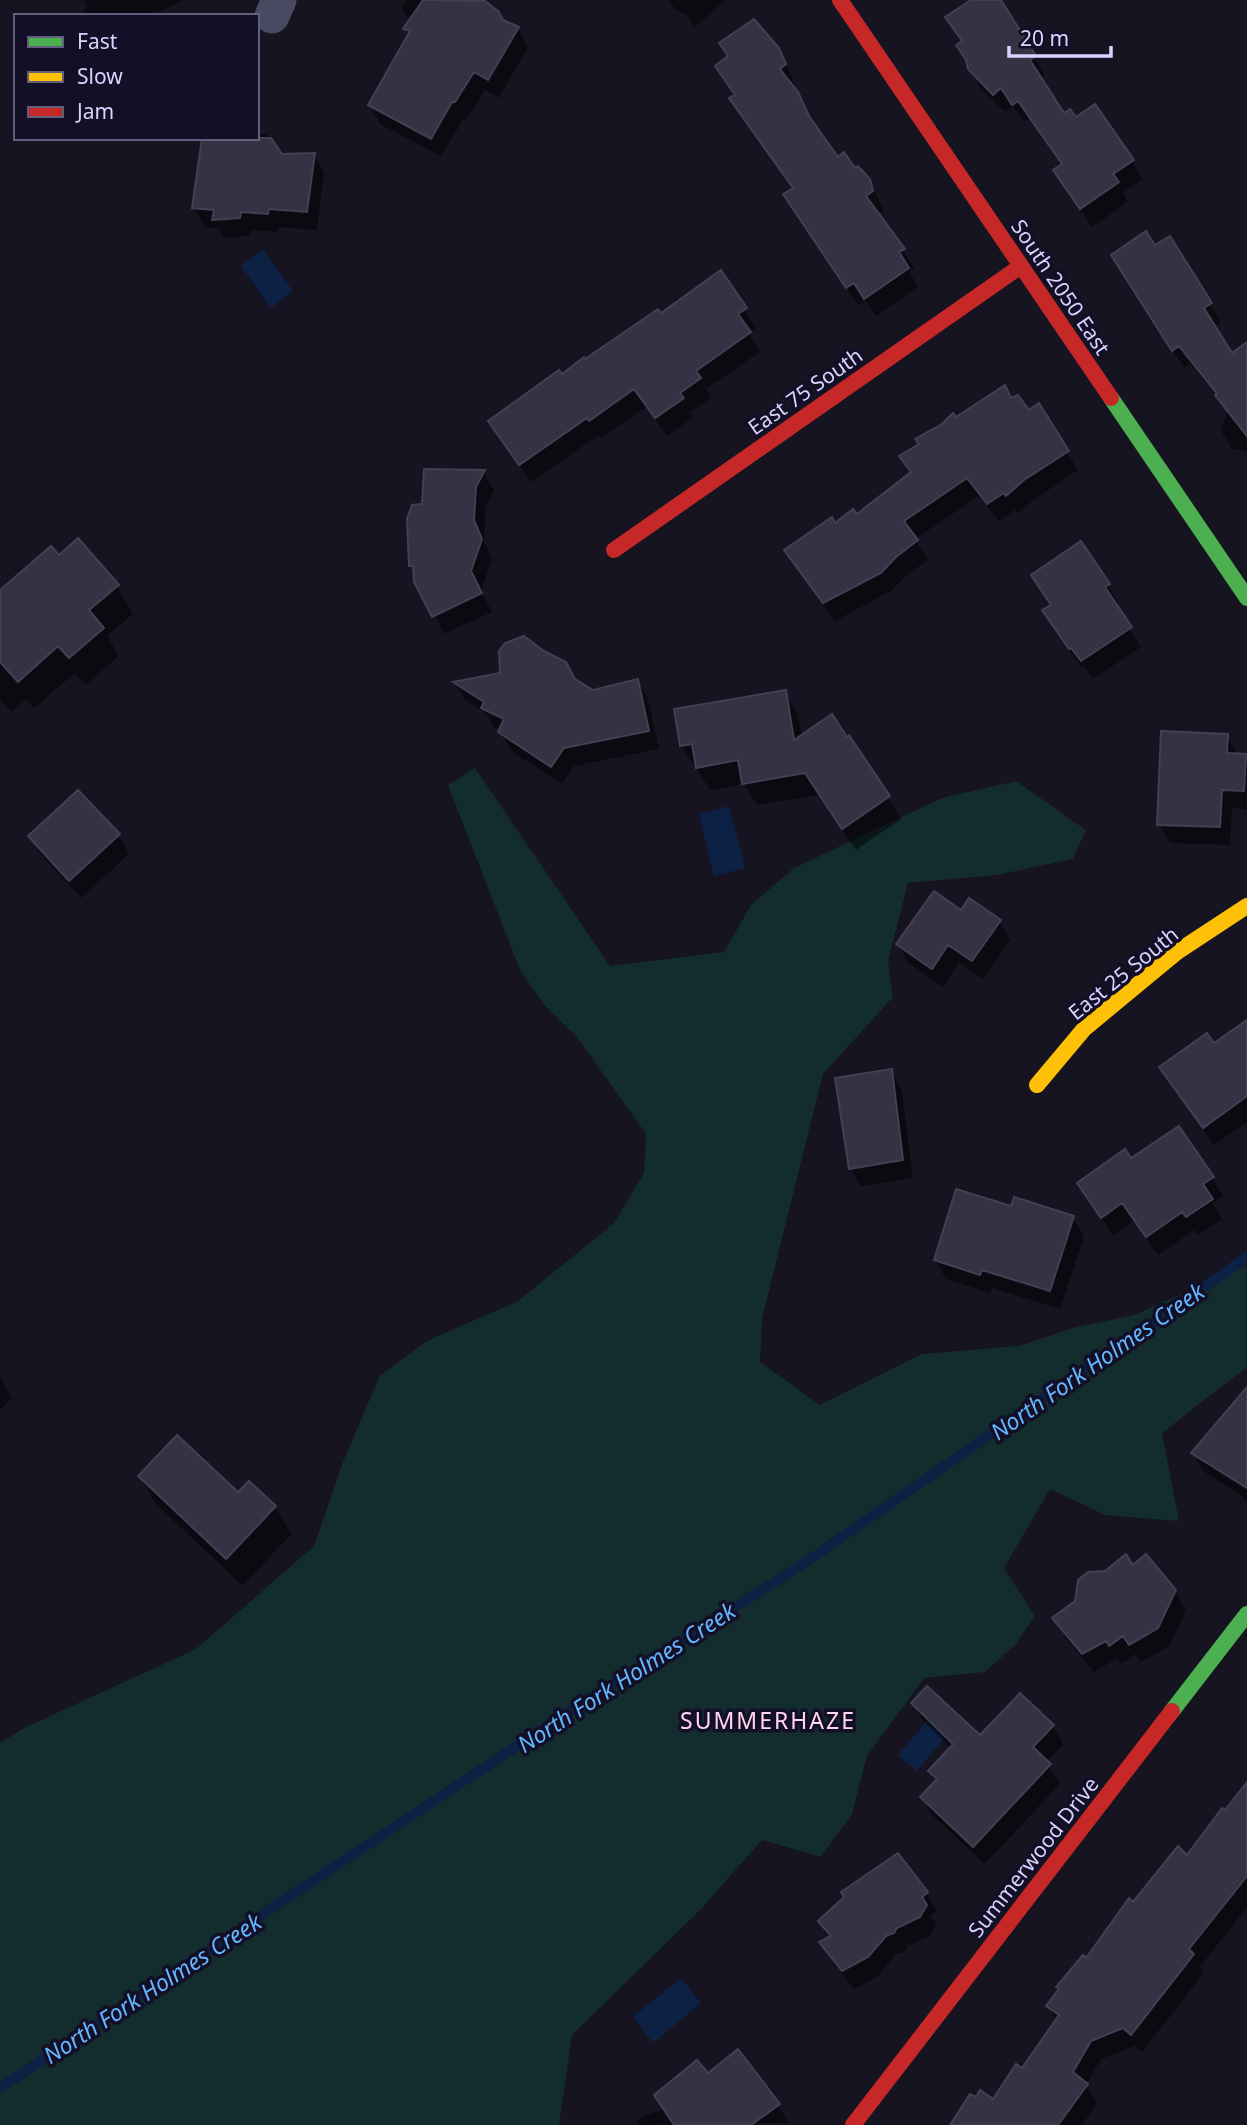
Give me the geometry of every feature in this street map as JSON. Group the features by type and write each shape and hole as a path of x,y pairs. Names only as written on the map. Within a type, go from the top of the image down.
{"street":[{"name":"South 2050 East","path":"840,0 1247,598"},
{"name":"East 75 South","path":"614,550 1021,266"},
{"name":"East 25 South","path":"1037,1085 1084,1029 1178,952 1247,906"},
{"name":"Summerwood Drive","path":"853,2125 1247,1614"}],"green space":[{"path":"475,768 610,966 724,952 751,905 794,868 942,798 1016,781 1086,830 1073,859 997,875 908,883 888,961 893,997 823,1074 762,1319 760,1362 820,1405 922,1354 1019,1346 1072,1328 1134,1315 1247,1265 1247,1367 1162,1433 1179,1521 1105,1515 1050,1489 1004,1568 1035,1616 1015,1645 985,1672 924,1678 867,1756 852,1814 821,1857 762,1840 700,1910 572,2035 559,2125 0,2125 0,1743 24,1728 196,1649 314,1546 343,1462 380,1375 427,1341 518,1301 614,1223 644,1173 646,1134 577,1037 545,1006 520,970 448,785"}],"water":[{"path":"263,249 293,291 271,308 241,266"},
{"path":"729,806 745,868 714,876 699,814"},
{"path":"934,1713 953,1728 917,1771 898,1755"},
{"path":"681,1978 701,2003 653,2043 633,2017"}],"building":[{"path":"423,0 485,1 498,11 503,20 519,27 488,80 474,72 455,102 452,102 431,139 368,105 410,31 403,29"},
{"path":"971,0 1001,0 1036,56 1030,60 1064,113 1070,109 1076,117 1095,104 1134,160 1113,174 1119,182 1080,209 1053,170 1062,164 1018,101 1012,105 1001,88 993,95 968,69 966,60 956,45 962,41 945,17"},
{"path":"754,19 779,48 786,64 780,69 798,92 809,116 838,157 844,152 855,168 858,166 870,179 873,191 866,196 905,249 899,252 909,268 864,299 854,283 846,288 783,194 793,188 729,98 735,95 715,66 728,56 719,43"},
{"path":"271,138 282,154 315,153 307,212 269,209 268,214 241,212 240,218 212,220 214,210 192,208 202,140"},
{"path":"1146,231 1155,245 1170,236 1212,303 1204,308 1232,353 1247,342 1247,436 1179,346 1172,351 1111,255"},
{"path":"721,270 747,308 738,314 751,332 696,371 701,378 680,393 684,398 655,418 634,389 519,465 488,421 559,370 562,374 658,309 661,313"},
{"path":"1005,385 1011,398 1018,395 1029,410 1039,403 1069,451 1024,480 1006,496 1004,493 987,504 967,478 904,521 918,540 881,573 823,603 784,550 832,517 835,523 853,509 857,514 911,472 899,456 919,444 915,439 942,424 953,413 956,417"},
{"path":"424,469 485,470 476,487 474,520 482,539 471,571 482,593 432,617 414,582 413,566 409,566 407,519 412,505 422,504"},
{"path":"78,538 119,585 89,610 104,628 69,658 58,646 18,682 0,662 0,590 51,546 59,555"},
{"path":"1081,541 1110,584 1105,587 1132,627 1081,661 1071,648 1069,649 1042,610 1051,605 1031,575"},
{"path":"524,636 544,651 566,662 575,679 593,690 638,679 649,731 564,748 551,767 498,732 504,719 481,708 484,702 453,682 500,673 499,651 505,643"},
{"path":"786,690 794,740 832,714 890,796 842,829 805,773 742,784 738,760 696,768 692,744 680,746 674,709"},
{"path":"1161,731 1228,734 1227,753 1246,754 1244,791 1222,790 1220,827 1157,825"},
{"path":"78,790 120,834 69,881 28,836"},
{"path":"934,891 961,910 969,898 1001,920 972,961 948,945 932,969 896,944"},
{"path":"1247,1020 1247,1096 1203,1128 1159,1067 1207,1033 1214,1043"},
{"path":"892,1069 903,1160 849,1169 835,1078"},
{"path":"1179,1126 1214,1177 1203,1184 1213,1199 1186,1217 1182,1212 1146,1237 1122,1203 1101,1218 1077,1183 1125,1149 1131,1158"},
{"path":"956,1189 1011,1206 1014,1197 1074,1216 1050,1291 982,1270 980,1275 934,1260"},
{"path":"1247,1387 1247,1488 1191,1453"},
{"path":"177,1435 238,1492 249,1481 276,1506 226,1559 138,1476"},
{"path":"1126,1554 1133,1565 1146,1554 1176,1590 1158,1628 1129,1645 1123,1636 1109,1646 1106,1641 1082,1654 1052,1618 1075,1601 1078,1580 1088,1572 1105,1571"},
{"path":"927,1686 980,1735 1020,1693 1054,1725 1033,1747 1051,1764 973,1847 920,1797 937,1779 928,1771 953,1744 911,1703"},
{"path":"1247,1782 1247,1876 1189,1949 1194,1954 1131,2035 1123,2028 1091,2041 1073,2072 1088,2084 1058,2125 950,2125 970,2094 976,2097 980,2090 993,2099 1016,2064 1022,2068 1059,2015 1046,2006 1059,1989 1056,1987 1083,1955 1086,1958 1129,1898 1133,1902 1178,1846 1187,1855 1222,1808 1225,1810"},
{"path":"898,1853 928,1892 922,1897 927,1905 920,1917 897,1928 894,1933 886,1936 868,1957 842,1971 819,1942 831,1936 818,1921 844,1897 841,1892"},
{"path":"738,2049 780,2104 751,2125 674,2125 654,2095 697,2060 708,2073"}],"waterway":[{"name":"North Fork Holmes Creek","path":"0,2088 576,1707 800,1566 1247,1257"}],"traffic: fast":[{"path":"1111,398 1247,598"},
{"path":"1172,1711 1247,1614"}],"traffic: slow":[{"path":"1037,1085 1084,1029 1177,952 1247,906"}],"traffic: jam":[{"path":"840,0 1111,398"},
{"path":"614,550 1021,266"},
{"path":"853,2125 1172,1711"}],"district":[{"name":"SUMMERHAZE","path":"768,1720"}]}
